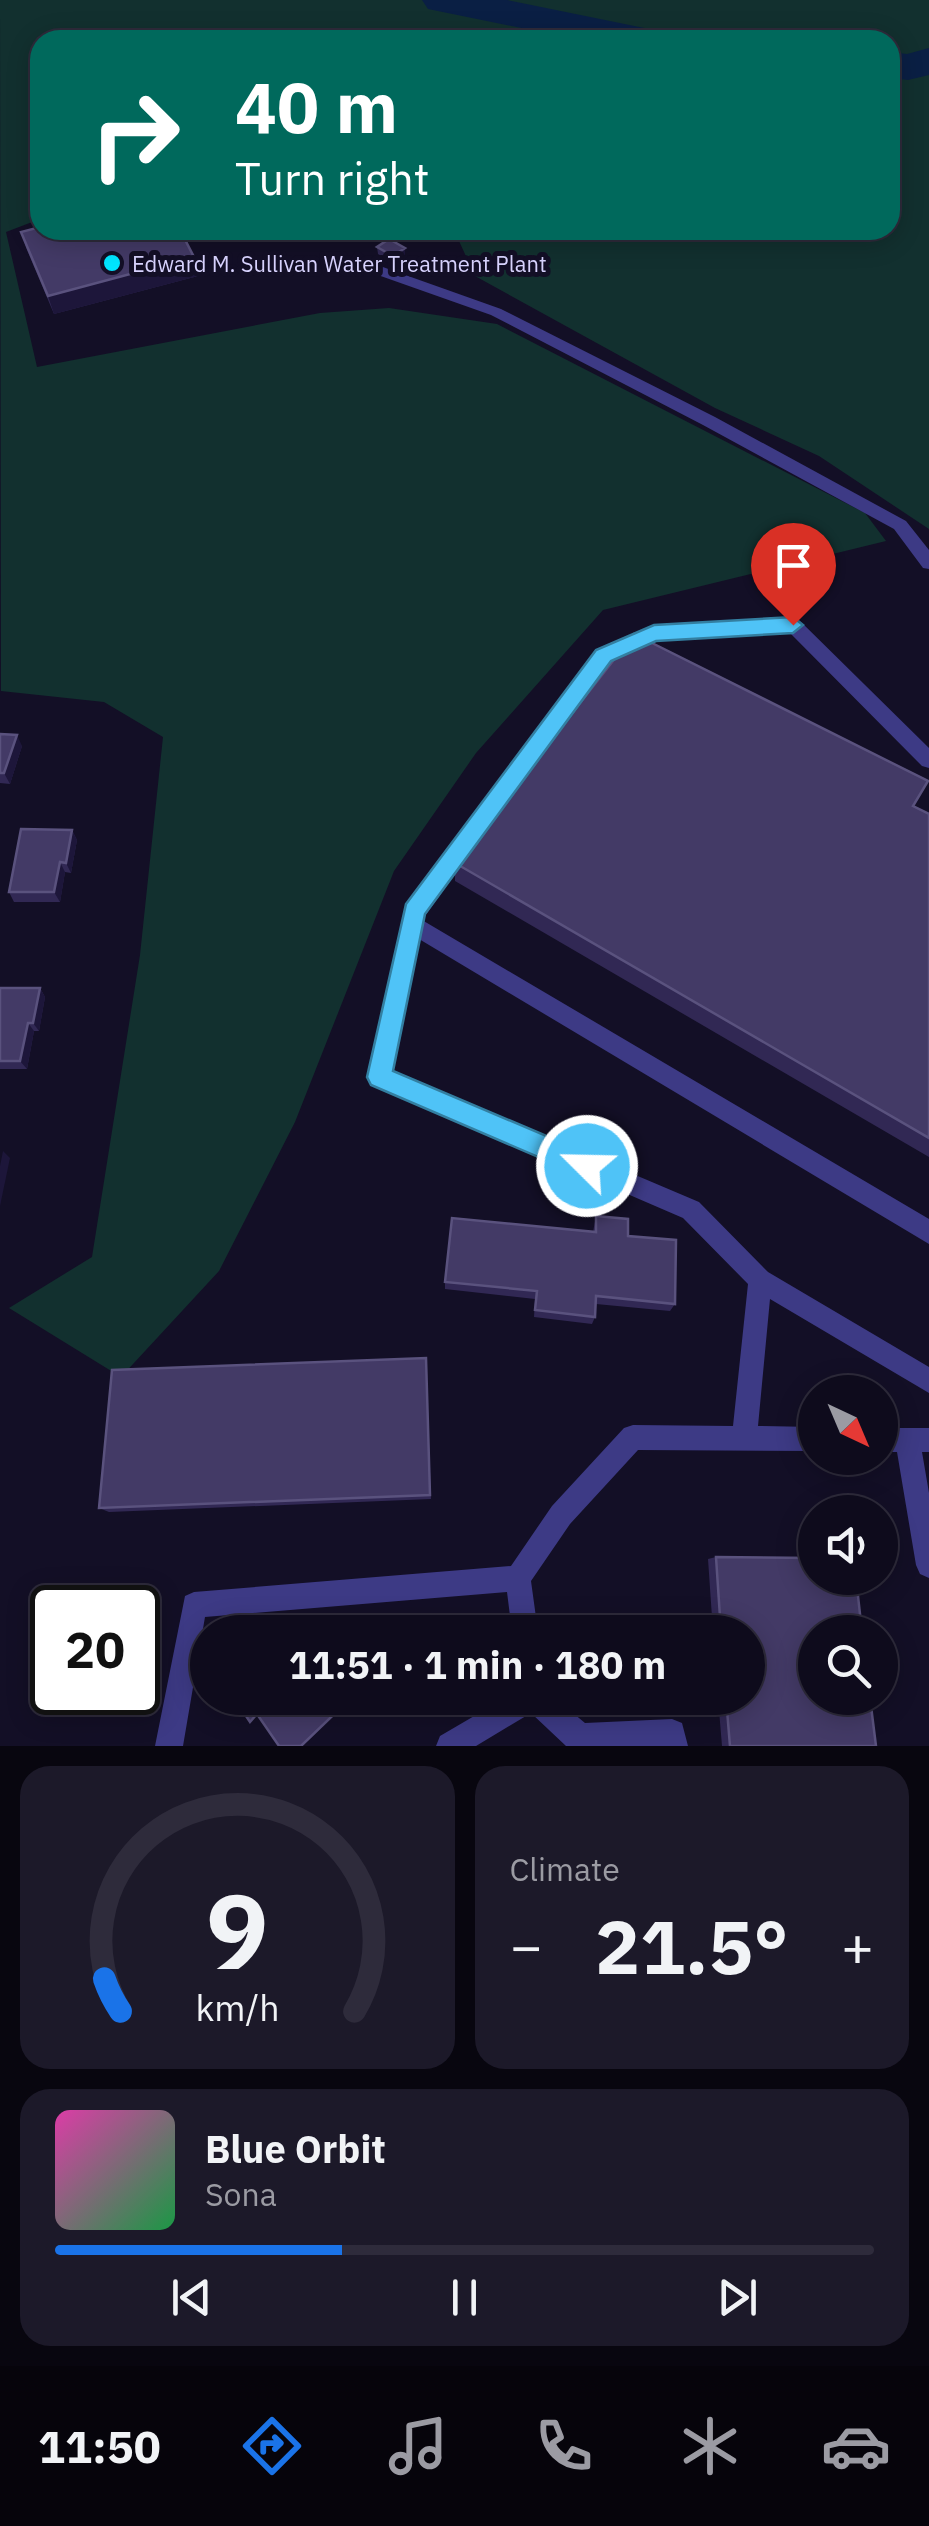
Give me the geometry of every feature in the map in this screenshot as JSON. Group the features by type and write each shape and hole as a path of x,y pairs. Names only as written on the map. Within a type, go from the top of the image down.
{"lane":[{"path":"380,272 496,312 709,421 900,525 929,562"},
{"path":"929,760 793,625 654,633 604,656 414,911 380,1077 691,1210 760,1280 929,1381"},
{"path":"411,924 929,1232"},
{"path":"744,1438 760,1280"},
{"path":"523,1615 518,1578 561,1515 633,1437 798,1439"},
{"path":"918,1440 929,1564"},
{"path":"169,1746 194,1605 518,1578"},
{"path":"450,1746 503,1715"},
{"path":"551,1715 580,1741 672,1733 674,1746"}],"green space":[{"path":"0,0 929,0 929,529 819,456 715,408 475,276 459,240 900,240 900,30 30,30 30,223 6,232 37,367 320,313 389,308 497,324 865,513 886,541 603,610 476,753 394,871 295,1122 219,1271 121,1377 9,1308 92,1257 140,955 163,737 104,702 1,691"}],"building":[{"path":"30,230 30,240 185,240 194,257 48,296 21,232"},
{"path":"391,240 405,248 393,256 377,247"},
{"path":"634,634 928,781 913,806 929,814 929,1138 455,863"},
{"path":"0,734 17,735 4,773 0,773"},
{"path":"21,829 72,830 66,863 60,862 54,892 9,892"},
{"path":"0,988 40,988 20,1061 0,1061"},
{"path":"596,1216 628,1219 628,1236 676,1240 675,1304 596,1296 595,1317 535,1310 537,1291 445,1282 452,1218 596,1232"},
{"path":"426,1358 430,1495 99,1508 112,1370"},
{"path":"716,1557 798,1558 798,1595 858,1595 860,1615 798,1615 798,1715 872,1715 876,1746 730,1746 727,1715 765,1715 765,1615 720,1615"},
{"path":"258,1715 333,1715 301,1746 279,1746"}],"waterway":[{"path":"443,0 594,30"},
{"path":"900,66 929,61"}],"place":[{"name":"Edward M. Sullivan Water Treatment Plant","path":"112,263"}],"route":[{"path":"587,1166 380,1077 414,911 604,656 654,633 793,625"}]}
